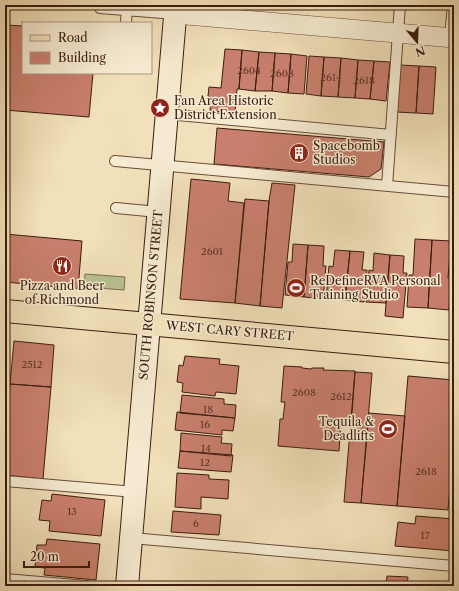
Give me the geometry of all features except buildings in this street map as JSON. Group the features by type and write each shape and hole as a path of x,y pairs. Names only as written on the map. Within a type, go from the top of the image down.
{"main road":[{"name":"WEST CARY STREET","path":"5,311 454,352"}],"street":[{"path":"175,10 452,38"},
{"name":"SOUTH ROBINSON STREET","path":"127,586 175,10"}],"lane":[{"path":"387,186 400,5"},
{"path":"452,38 453,5"},
{"path":"100,8 175,10"},
{"path":"126,22 127,8"},
{"path":"167,114 391,135"},
{"path":"115,161 454,192"},
{"path":"116,208 158,212"},
{"path":"5,481 135,492"},
{"path":"131,538 454,566"},
{"path":"5,579 87,586"}],"green space":[{"path":"85,274 125,277 124,290 84,287"}],"place":[{"name":"Fan Area Historic District Extension","path":"160,108"},
{"name":"Spacebomb Studios","path":"299,153"},
{"name":"Pizza and Beer of Richmond","path":"62,266"},
{"name":"ReDefineRVA Personal Training Studio","path":"296,288"},
{"name":"Tequila & Deadlifts","path":"388,429"}]}
